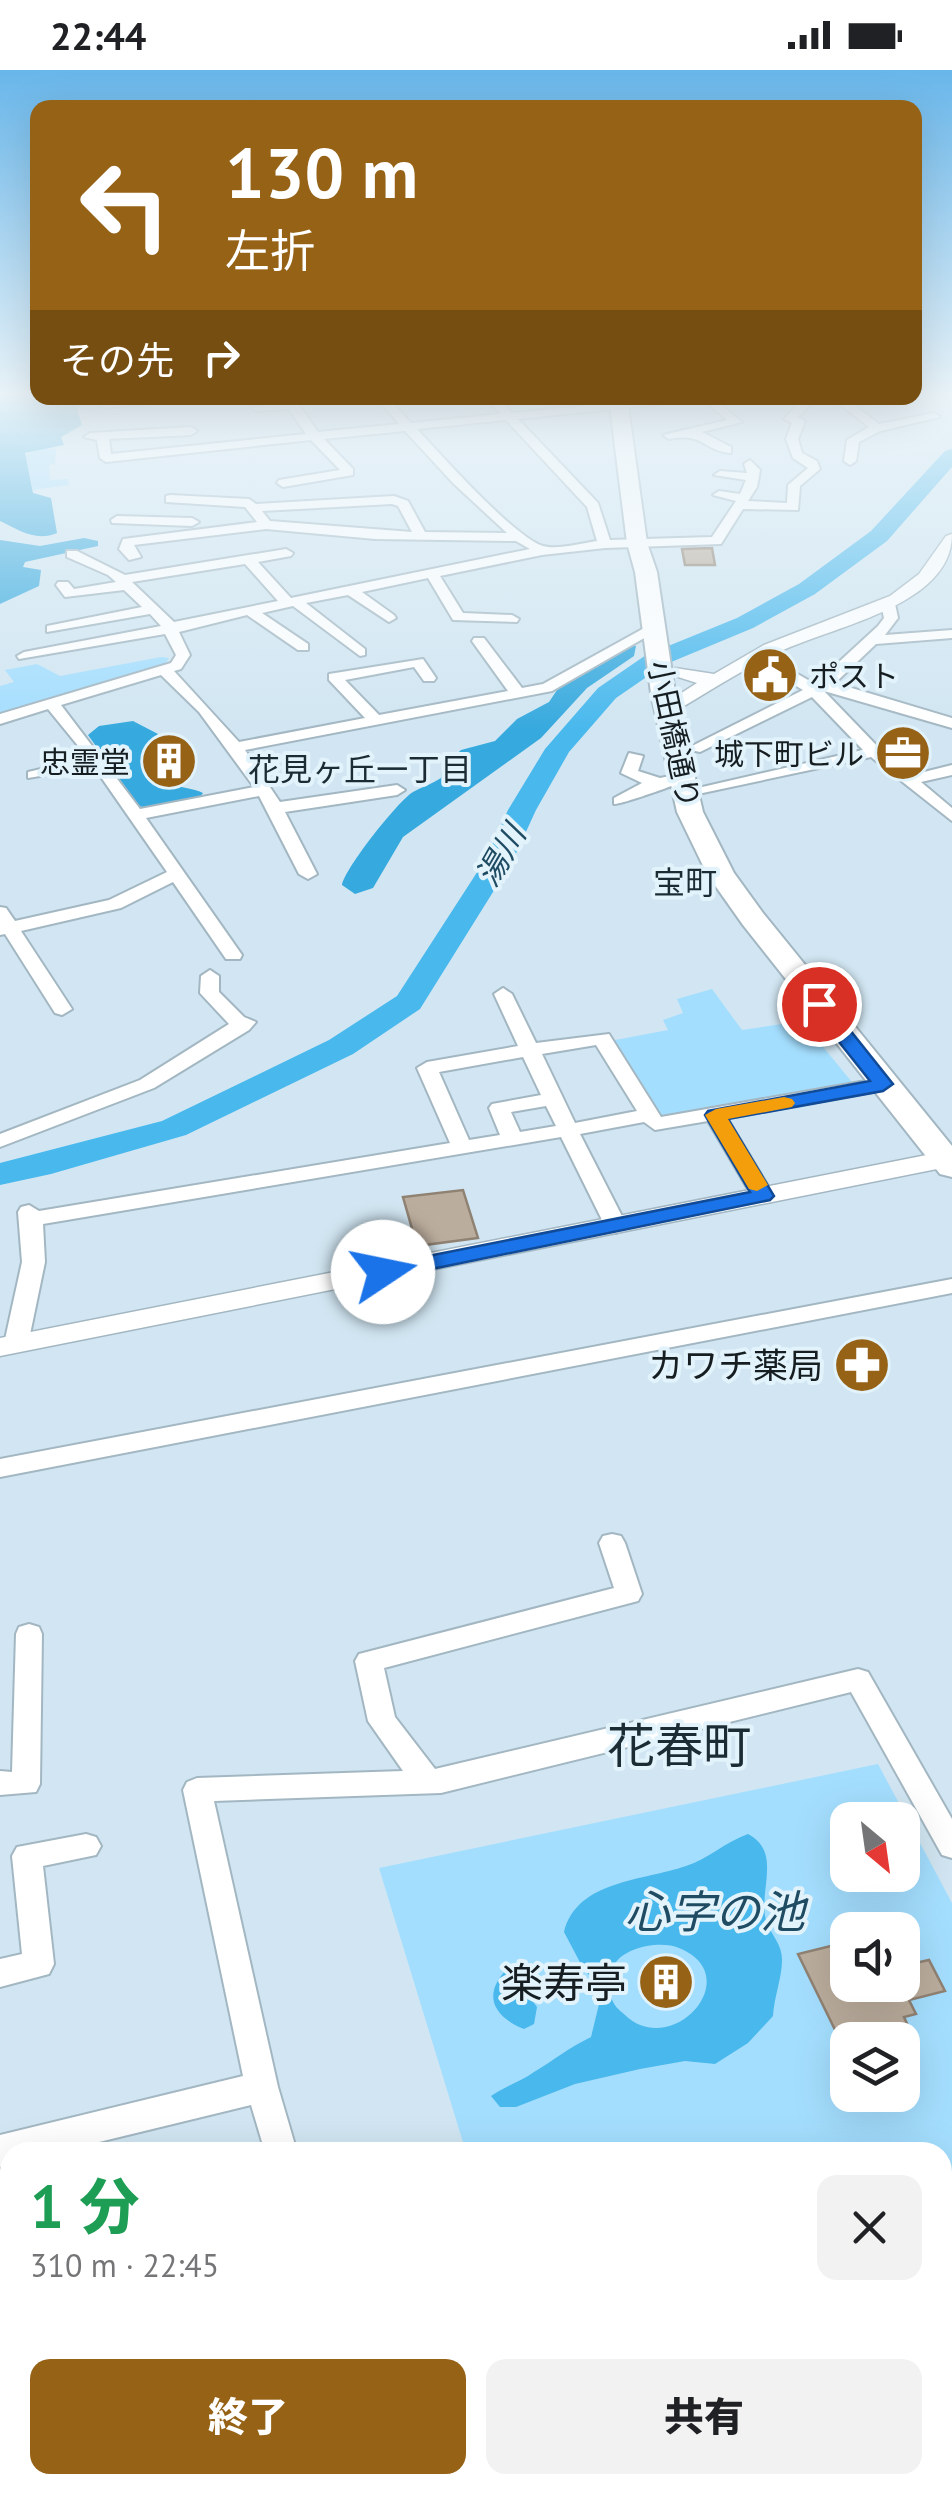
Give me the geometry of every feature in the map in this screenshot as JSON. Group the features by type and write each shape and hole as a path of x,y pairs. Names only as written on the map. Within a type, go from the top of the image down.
{"main road":[{"name":"小田橋通り","path":"641,505 646,572 694,748 681,784"},
{"name":"小田橋通り","path":"676,691 681,784 690,812 721,874 883,1084 950,1154"},
{"name":"小田橋通り","path":"681,784 724,837 766,905 950,1154"}],"street":[{"path":"244,505 261,516 331,530 519,537"},
{"path":"117,520 145,518 170,523 352,505"},
{"path":"404,505 420,536"},
{"path":"484,505 519,537 542,551"},
{"path":"593,505 605,544"},
{"path":"24,656 542,551 605,544 716,541 739,505"},
{"path":"229,562 211,545 132,558 126,549 128,542 261,516"},
{"path":"329,546 324,540 331,530"},
{"path":"676,691 720,679 756,656 888,604 919,584 951,542"},
{"path":"63,586 70,594 286,552"},
{"path":"0,719 165,670 184,658 172,628 114,572 72,554"},
{"path":"248,559 292,602 360,652"},
{"path":"432,574 458,617 512,619"},
{"path":"350,590 389,618"},
{"path":"694,748 820,688 873,640 891,618 888,604"},
{"path":"52,629 151,610"},
{"path":"250,611 303,647"},
{"path":"233,748 550,686 659,628"},
{"path":"550,686 547,685 622,632"},
{"path":"873,640 952,634"},
{"path":"478,641 518,694"},
{"path":"756,656 820,688 952,723"},
{"path":"376,721 334,677 418,662 429,678"},
{"path":"165,670 204,709 265,790 308,874"},
{"path":"820,688 874,752 952,816"},
{"path":"52,704 98,762 233,955"},
{"path":"620,801 681,784 874,752"},
{"path":"635,756 629,773 681,784"},
{"path":"98,762 34,775 98,762"},
{"path":"910,780 952,770"},
{"path":"135,815 265,790"},
{"path":"276,808 397,790"},
{"path":"62,1009 3,924 115,904 178,873"},
{"path":"0,1140 147,1084 244,1024 208,993 210,976"},
{"path":"502,994 616,1226"},
{"path":"462,1148 428,1068 602,1038 650,1116 662,1125 883,1084"},
{"path":"512,1140 500,1108 552,1099"},
{"path":"716,1115 763,1196"},
{"path":"8,1346 33,1283 31,1216 650,1116"},
{"path":"8,1346 616,1226 950,1154"},
{"path":"0,1468 952,1286"},
{"path":"428,1782 382,1720 368,1661 629,1594 612,1543"},
{"path":"0,1783 26,1784 28,1634"},
{"path":"278,2142 262,2087 197,1790 428,1782 858,1680 952,1846"},
{"path":"0,1973 38,1964 27,1856 86,1846"},
{"path":"33,2142 262,2087"}],"shaded area":[{"path":"0,505 52,505 57,533 35,536 0,521"},
{"path":"84,538 98,541 98,546 25,562 23,567 41,570 39,586 0,604 0,540 40,546"},
{"path":"629,646 636,646 634,656 587,688 541,738 403,837 373,888 355,894 342,885 362,850 396,808 413,792 441,778 442,768 461,750 495,741 517,719 549,702 557,690"},
{"path":"169,658 165,665 0,716 0,686 14,682 5,670 37,664 60,676"},
{"path":"133,721 158,734 147,756 150,774 166,784 203,793 200,797 149,809 139,806 88,735 99,726"},
{"path":"712,989 742,1030 802,1021 856,1087 660,1121 610,1041 668,1030 663,1020 683,1013 677,999"},
{"path":"878,1764 898,1802 830,1802 830,1892 920,1892 920,1843 952,1903 952,2142 463,2142 379,1868"}],"water":[{"name":"心字の池","path":"748,1834 765,1852 765,1912 782,1954 773,2016 748,2043 715,2064 685,2061 640,2069 575,2084 516,2107 500,2107 491,2096 591,2037 601,1996 611,1997 620,2011 644,2026 663,2027 681,2021 696,2009 705,1993 706,1977 698,1961 679,1948 653,1945 626,1954 614,1965 609,1989 601,1989 583,1968 564,1932 571,1915 597,1892 694,1863"},
{"path":"505,1971 537,2007 534,2024 524,2029 506,2019 495,2006 494,1990"}],"building":[{"path":"712,548 715,565 685,565 682,549"},
{"path":"463,1190 478,1238 417,1246 403,1197"},
{"path":"830,1946 830,2002 910,2002 916,2014 904,2017 906,2022 831,2022 798,1954"},
{"path":"929,1960 945,1991 920,1997 920,1962"},
{"name":"楽寿亭","path":"673,1968 680,1993 659,1996 652,1972"}],"waterway":[{"name":"湯川","path":"0,1174 39,1167 174,1128 341,1047 409,1002 499,860 522,810 558,749 607,693 655,660 745,623 807,589 879,536 907,505"}],"slow traffic":[{"path":"757,1185 716,1115 784,1103"}],"place":[{"name":"ポスト","path":"770,675"},
{"name":"城下町ビル","path":"903,753"},
{"name":"忠霊堂","path":"169,761"},
{"name":"カワチ薬局","path":"862,1365"},
{"name":"楽寿亭","path":"666,1982"}],"district":[{"name":"花見ヶ丘一丁目","path":"360,769"},
{"name":"宝町","path":"685,882"},
{"name":"花春町","path":"679,1745"}],"route":[{"path":"383,1272 763,1196 716,1115 883,1084 819,1004"}]}
